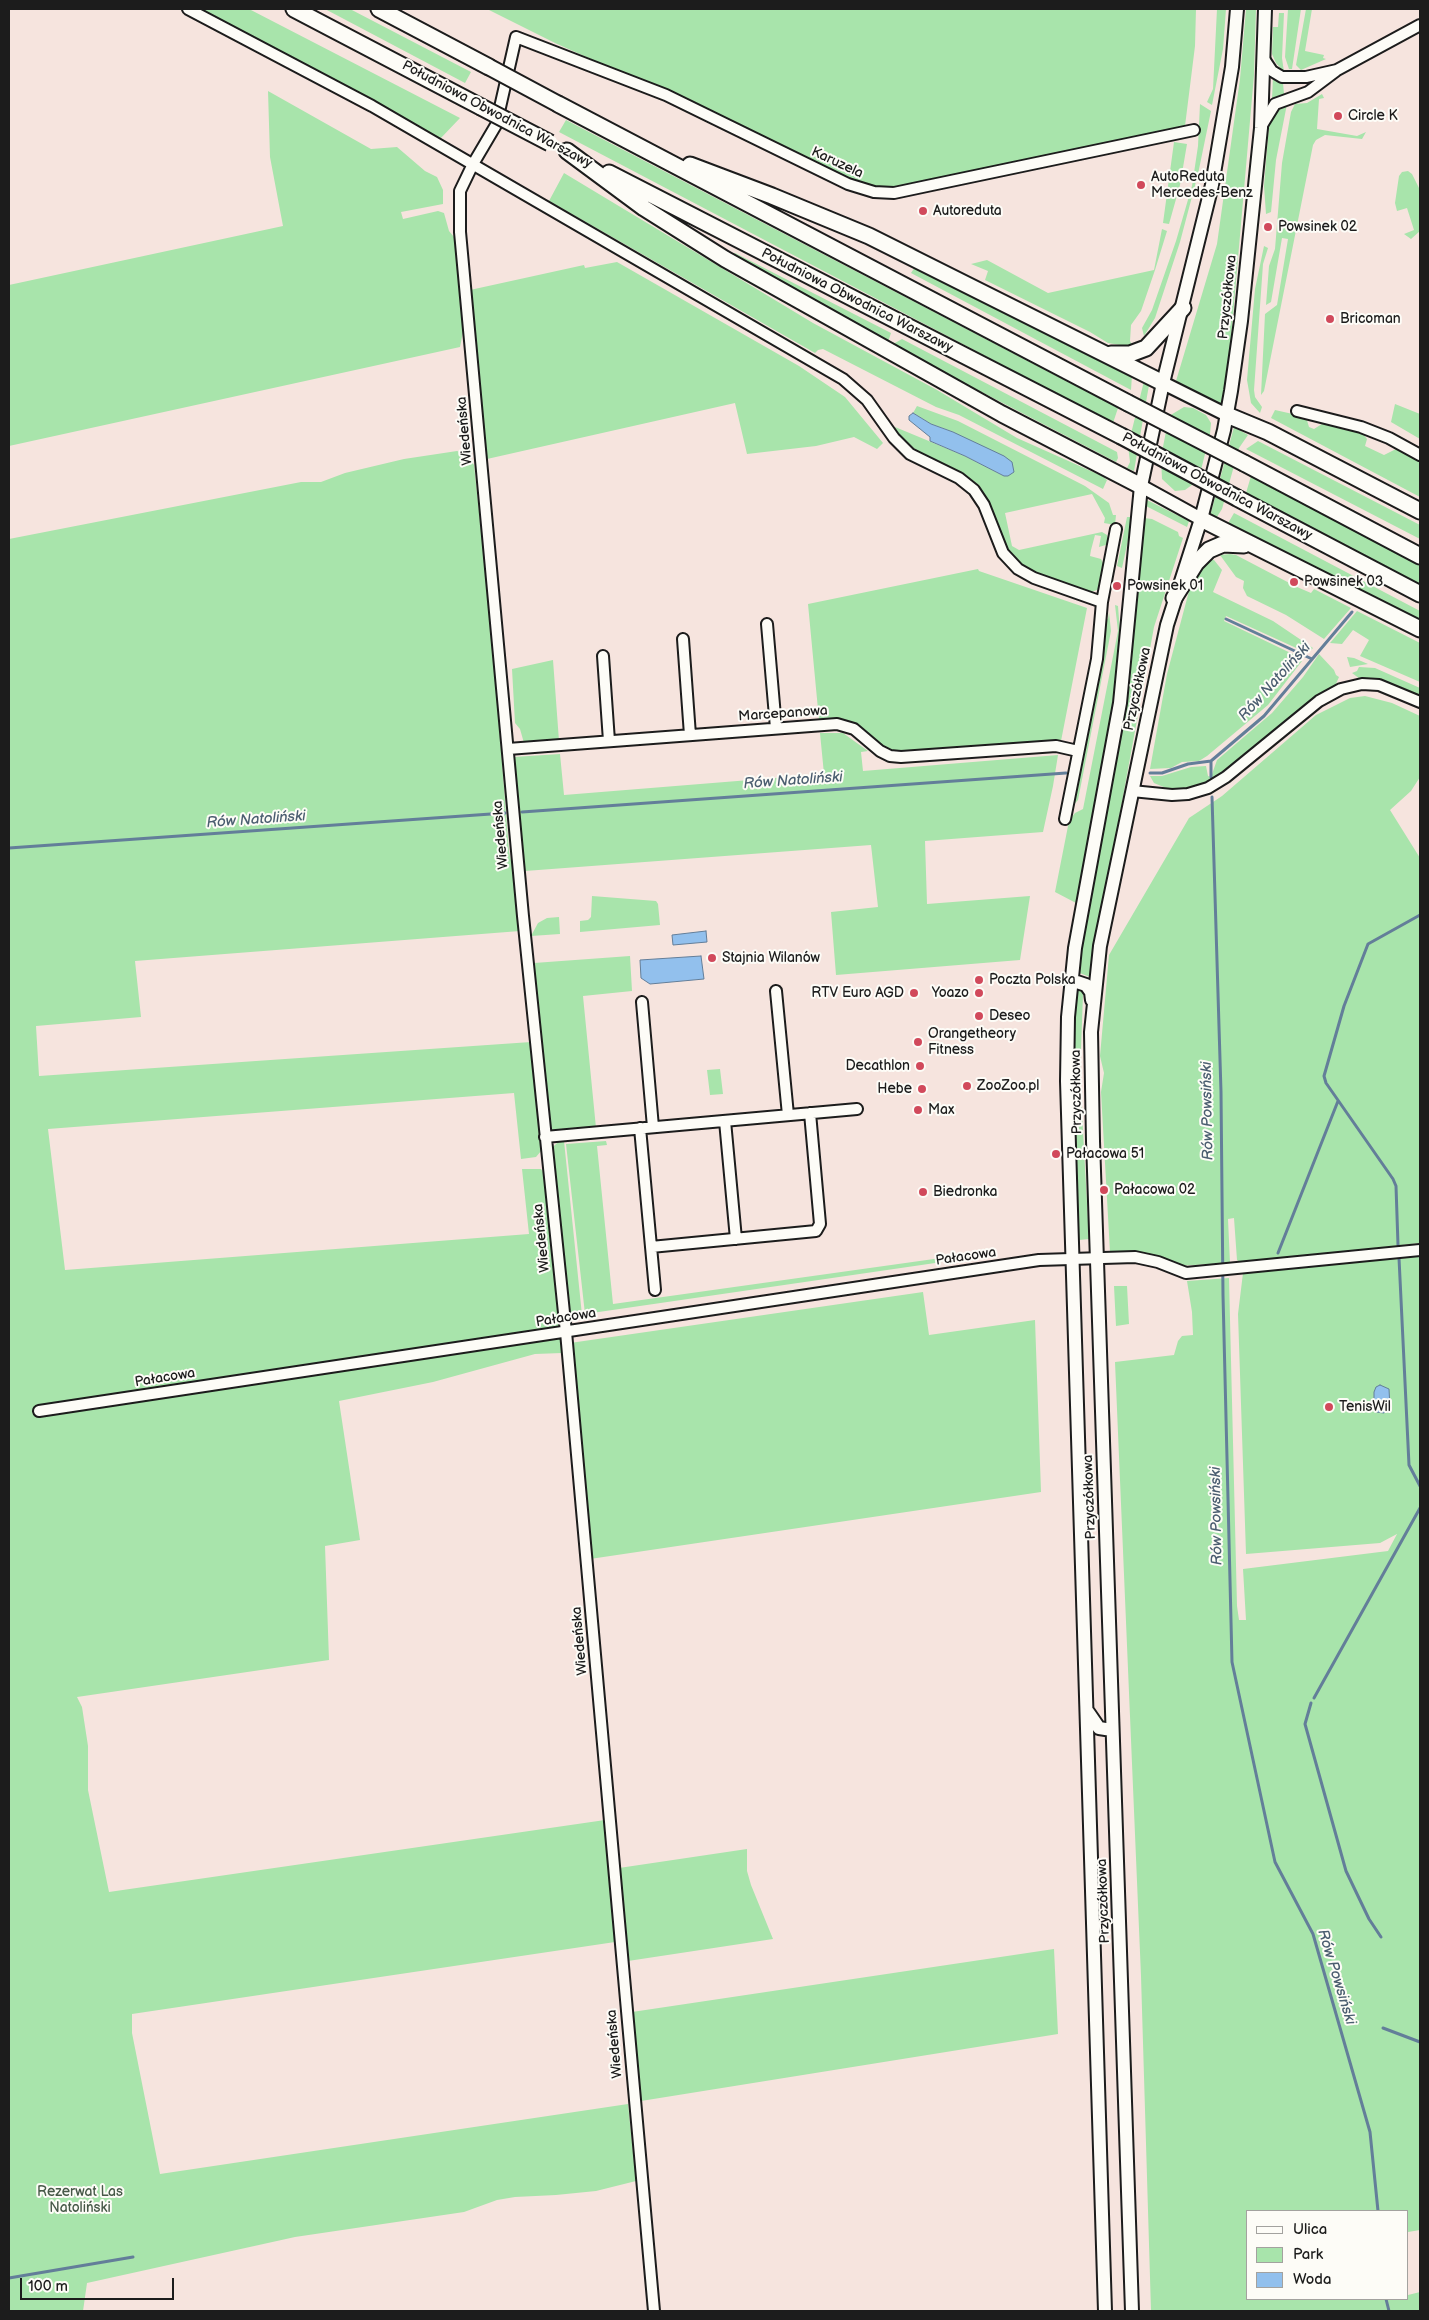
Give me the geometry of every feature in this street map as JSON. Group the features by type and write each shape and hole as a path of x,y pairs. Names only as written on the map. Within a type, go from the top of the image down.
{"highway":[{"name":"Południowa Obwodnica Warszawy","path":"294,9 567,152 1121,436 1420,594"},
{"path":"379,9 630,143 1420,556"},
{"path":"630,143 772,196 869,236 1107,353 1163,383"},
{"path":"567,152 644,208 725,259 1002,414 1142,486"},
{"path":"1107,353 1130,354 1140,351 1152,343 1183,308"},
{"path":"1227,415 1268,432 1420,512"},
{"path":"1200,519 1420,630"},
{"path":"1174,598 1196,563 1209,550 1223,544 1250,545"}],"main road":[{"name":"Przyczółkowa","path":"1105,2311 1067,1063 1071,980 1089,865 1116,736 1142,486 1163,383 1206,212 1221,138 1232,67 1236,9"},
{"name":"Przyczółkowa","path":"1132,2311 1091,1064 1093,1005 1100,946 1174,598 1200,519 1227,415 1242,321 1260,128 1265,9"},
{"path":"1163,383 1227,415"},
{"path":"1142,486 1200,519"},
{"path":"1071,980 1083,983 1089,988 1093,1005"},
{"path":"1087,1710 1095,1724 1104,1729 1112,1730"}],"street":[{"path":"188,9 357,98 853,386 867,400 894,438 906,450 921,461 959,478 974,490 984,505 1003,553 1018,569 1034,578 1102,602"},
{"path":"1260,128 1275,104 1308,92 1337,70 1420,25"},
{"name":"Wiedeńska","path":"516,37 496,125 473,164 460,191 460,232 545,1137 566,1332 654,2311"},
{"name":"Karuzela","path":"516,37 666,95 848,184 874,192 894,193 1194,130"},
{"path":"1264,59 1272,71 1286,78 1299,78 1337,70"},
{"path":"1297,411 1361,428 1389,438 1420,455"},
{"path":"1065,818 1096,659 1102,602 1116,529"},
{"path":"767,624 776,728"},
{"path":"683,639 690,735"},
{"path":"603,656 609,741"},
{"path":"1132,791 1172,795 1188,794 1208,788 1226,777 1319,701 1332,693 1350,686 1379,686 1420,702"},
{"name":"Marcepanowa","path":"508,749 776,728 845,725 854,729 880,751 890,756 901,758 1056,746 1078,751"},
{"path":"776,991 788,1115"},
{"path":"642,1002 653,1127"},
{"path":"545,1137 857,1109"},
{"path":"651,1247 813,1232 820,1226 810,1113"},
{"path":"725,1121 736,1239"},
{"path":"640,1128 655,1290"},
{"name":"Pałacowa","path":"39,1411 1039,1260 1072,1257 1146,1258 1186,1273 1420,1250"}],"green space":[{"path":"197,9 249,9 460,118 440,139 348,87"},
{"path":"325,9 350,9 471,72 465,83"},
{"path":"487,9 1196,9 1195,46 1185,126 888,189 865,185 841,175 754,132 555,43"},
{"path":"1217,9 1226,9 1223,49 1212,105 1207,102 1213,89"},
{"path":"1246,9 1256,9 1254,75 1228,373 1222,405 1176,381 1217,244 1240,79"},
{"path":"1288,9 1301,9 1292,69 1289,69 1285,57"},
{"path":"1306,9 1312,9 1305,51 1324,55 1323,58 1326,59 1301,70 1296,65"},
{"path":"1279,13 1284,13 1282,58 1284,72 1276,63 1272,54 1273,27 1278,27"},
{"path":"1273,77 1283,83 1284,94 1272,99"},
{"path":"268,91 371,149 397,147 425,171 437,177 443,190 443,204 401,212 403,219 438,211 444,213 449,231 454,237 463,332 460,347 9,446 9,285 283,226 270,157"},
{"path":"1322,94 1324,98 1319,99 1317,129 1357,136 1366,132 1362,139 1325,135 1316,140 1313,145 1264,391 1261,395 1265,314 1277,305 1288,239 1282,238 1271,302 1266,305 1269,266 1275,249 1282,163 1291,112 1295,104 1307,103"},
{"path":"1200,104 1211,111 1198,174 1180,242 1155,318 1144,336 1142,328 1152,310 1176,241 1192,186 1198,146"},
{"path":"1287,104 1276,160 1271,212 1266,214 1264,186 1269,125 1271,117 1277,109"},
{"path":"566,120 1118,408 1113,423 559,132"},
{"path":"1174,142 1187,144 1180,185 1169,224 1163,223"},
{"path":"1408,171 1412,174 1420,190 1420,231 1411,239 1404,234 1414,230 1407,208 1397,211 1395,203 1399,176 1402,172"},
{"path":"564,173 813,323 937,390 1017,438 1102,476 1107,480 1103,489 959,415 936,407 823,349 815,353 549,201"},
{"path":"1162,229 1167,231 1155,270 1141,311 1131,325 1130,341 1132,345 1108,343 1090,332 985,280 988,271 971,264 987,260 1048,293 1154,270"},
{"path":"1264,246 1268,248 1263,264 1254,390 1255,397 1262,407 1260,413 1251,403 1247,380 1255,289"},
{"path":"735,253 891,333 888,342 895,343 902,339 1117,452 1118,458 1116,462 897,348 732,255"},
{"path":"617,262 799,366 845,397 883,443 877,449 854,437 816,446 747,454 735,403 487,459 470,290 584,265 585,268"},
{"path":"915,267 1132,375 1131,390 911,273"},
{"path":"1144,381 1149,385 1134,471 1127,468 1130,462 1128,446"},
{"path":"1395,404 1420,414 1420,439 1391,422"},
{"path":"917,406 958,421 1085,486 1109,503 1113,515 1116,515 1115,525 1104,523 1105,518 1092,494 1005,513 1012,546 1019,550 1102,532 1107,535 1109,544 1099,547 1101,536 1095,535 1091,550 1090,556 1101,559 1104,565 1101,585 1097,590 1088,593 1037,575 1013,557 1007,548 997,520 979,485 959,471 917,451 896,433 895,427 965,456 1004,476 953,432 931,424 913,413"},
{"path":"1184,407 1193,408 1206,415 1211,423 1210,434 1200,474 1196,482 1185,490 1175,491 1162,479 1161,457 1169,416"},
{"path":"1275,410 1306,417 1309,427 1314,429 1325,422 1363,434 1367,439 1365,446 1384,455 1396,449 1420,460 1420,497 1271,418"},
{"path":"1234,427 1248,435 1239,448 1222,509 1215,520 1210,516"},
{"path":"1258,441 1420,525 1420,539 1246,449"},
{"name":"Rezerwat Las Natoliński","path":"457,451 467,454 474,465 491,623 509,851 514,874 520,931 135,961 141,1017 36,1026 39,1076 531,1042 541,1151 536,1157 521,1159 514,1093 48,1129 65,1270 529,1234 522,1169 541,1169 543,1172 559,1328 34,1407 36,1416 560,1337 562,1353 535,1354 433,1382 339,1401 360,1540 325,1546 329,1660 77,1697 82,1707 88,1746 88,1790 109,1892 605,1820 615,1942 132,2014 132,2033 160,2174 628,2104 636,2181 596,2191 515,2197 497,2200 464,2212 295,2237 87,2283 83,2311 9,2311 9,539 301,482 321,482 345,473 404,459"},
{"path":"1251,476 1420,565 1420,584 1246,493"},
{"path":"1147,500 1189,521 1187,527 1144,505"},
{"path":"1234,513 1420,611 1420,623 1227,525"},
{"path":"1127,517 1130,517 1130,531 1122,568 1117,566"},
{"path":"1144,518 1152,519 1178,532 1179,536 1183,538 1154,627 1090,977 1077,972 1128,698"},
{"path":"1220,555 1236,555 1297,587 1311,593 1314,589 1351,608 1324,639 1286,615 1247,596 1243,588 1244,581 1236,577"},
{"path":"1210,560 1214,560 1222,570 1213,592 1273,621 1313,648 1309,652 1305,652 1226,616 1224,621 1299,657 1302,661 1268,705 1207,756 1199,761 1182,762 1171,768 1150,769 1167,674 1189,591 1197,568"},
{"path":"978,569 979,571 1087,608 1061,741 893,752 885,750 856,725 848,721 838,719 819,720 808,604"},
{"path":"1115,605 1118,606 1120,632 1112,712 1076,903 1055,892 1069,821 1075,813 1083,809 1118,631"},
{"path":"1357,611 1420,643 1420,682 1360,656 1369,640 1353,630 1342,644 1330,643"},
{"path":"1109,612 1111,631 1078,800 1071,808 1104,618 1108,619"},
{"path":"1319,654 1339,677 1335,686 1307,704 1205,784 1193,788 1179,789 1166,788 1154,783 1150,776 1162,776 1191,767 1206,766 1208,776 1211,777 1217,760 1272,713 1303,677"},
{"path":"1347,657 1354,658 1368,664 1350,667"},
{"path":"553,660 559,741 524,743 520,729 515,723 512,669"},
{"path":"1359,667 1375,668 1420,688 1420,696 1388,682 1360,679 1352,673 1357,671"},
{"path":"1365,696 1392,703 1420,716 1420,777 1411,791 1390,810 1420,858 1420,1243 1241,1263 1237,1260 1234,1218 1228,1219 1230,1263 1175,1266 1147,1254 1110,1252 1101,1092 1104,1073 1100,1056 1109,955 1189,818 1222,796 1316,715 1350,698"},
{"path":"820,733 843,733 868,751 861,752 863,771 1058,755 1043,832 925,841 927,904 1030,896 1020,960 836,975 831,912 878,907 871,845 525,871 522,866 514,757 560,754 564,795 824,774"},
{"path":"592,896 656,901 660,925 580,932 580,921 588,920 591,917"},
{"path":"559,917 560,934 531,936 538,923 547,918"},
{"path":"630,956 632,991 583,996 596,1128 553,1131 549,1128 534,963"},
{"path":"1076,989 1082,990 1083,994 1080,1077 1089,1239 1079,1240 1073,1080"},
{"path":"720,1069 723,1094 710,1095 707,1070"},
{"path":"559,1141 564,1141 582,1315 569,1318 551,1149"},
{"path":"606,1141 607,1145 597,1146 613,1304 941,1258 942,1262 585,1314 566,1144"},
{"path":"1420,1255 1420,2230 1409,2232 1409,2210 1246,2210 1246,2300 1409,2300 1409,2295 1420,2292 1420,2311 1151,2311 1141,1976 1115,1362 1174,1355 1178,1341 1182,1336 1193,1335 1192,1312 1187,1281 1229,1278 1237,1606 1239,1620 1246,1620 1243,1569 1388,1551 1397,1534 1380,1543 1246,1554 1238,1314 1243,1273"},
{"path":"1114,1286 1127,1286 1129,1324 1116,1326"},
{"path":"923,1292 929,1335 1035,1320 1041,1492 590,1559 570,1343"},
{"path":"747,1849 747,1871 751,1885 773,1939 628,1961 619,1868"},
{"path":"1054,1949 1058,2034 641,2101 632,2012"}],"water":[{"path":"913,413 931,424 953,432 1004,456 1012,462 1014,472 1004,476 930,441 930,437 909,420 909,416"},
{"path":"706,931 707,942 673,945 672,935"},
{"path":"701,956 704,979 650,984 641,978 640,960"},
{"path":"1380,1385 1389,1389 1390,1408 1384,1413 1374,1410 1374,1392 1376,1387"}],"waterway":[{"name":"Rów Natoliński","path":"1150,773 1162,773 1188,764 1211,761 1264,716 1352,612"},
{"path":"1226,619 1312,659"},
{"path":"1211,761 1211,777"},
{"name":"Rów Natoliński","path":"522,812 1066,773"},
{"name":"Rów Powsiński","path":"1212,797 1221,1092 1223,1295 1232,1662 1275,1862 1313,1934 1370,2132 1378,2210"},
{"name":"Rów Natoliński","path":"9,848 505,813"},
{"path":"1398,1245 1396,1186 1393,1179 1326,1083 1324,1076 1344,1006 1368,944 1420,915"},
{"path":"1278,1253 1338,1101"},
{"path":"1399,1258 1409,1465 1420,1486"},
{"path":"1314,1698 1420,1508"},
{"path":"1311,1703 1305,1724 1346,1871 1369,1919 1381,1937"},
{"path":"1383,2028 1420,2042"},
{"path":"9,2278 133,2257"},
{"name":"Rów Powsiński","path":"1386,2300 1389,2311"}],"place":[{"name":"Circle K","path":"1338,116"},
{"name":"AutoReduta Mercedes-Benz","path":"1141,185"},
{"name":"Autoreduta","path":"923,211"},
{"name":"Powsinek 02","path":"1268,227"},
{"name":"Bricoman","path":"1330,319"},
{"name":"Powsinek 03","path":"1294,582"},
{"name":"Powsinek 01","path":"1117,586"},
{"name":"Stajnia Wilanów","path":"712,958"},
{"name":"Poczta Polska","path":"979,980"},
{"name":"RTV Euro AGD","path":"914,993"},
{"name":"Yoazo","path":"979,993"},
{"name":"Deseo","path":"979,1016"},
{"name":"Orangetheory Fitness","path":"918,1042"},
{"name":"Decathlon","path":"920,1066"},
{"name":"ZooZoo.pl","path":"967,1086"},
{"name":"Hebe","path":"922,1089"},
{"name":"Max","path":"918,1110"},
{"name":"Pałacowa 51","path":"1056,1154"},
{"name":"Pałacowa 02","path":"1104,1190"},
{"name":"Biedronka","path":"923,1192"},
{"name":"TenisWil","path":"1329,1407"}]}
